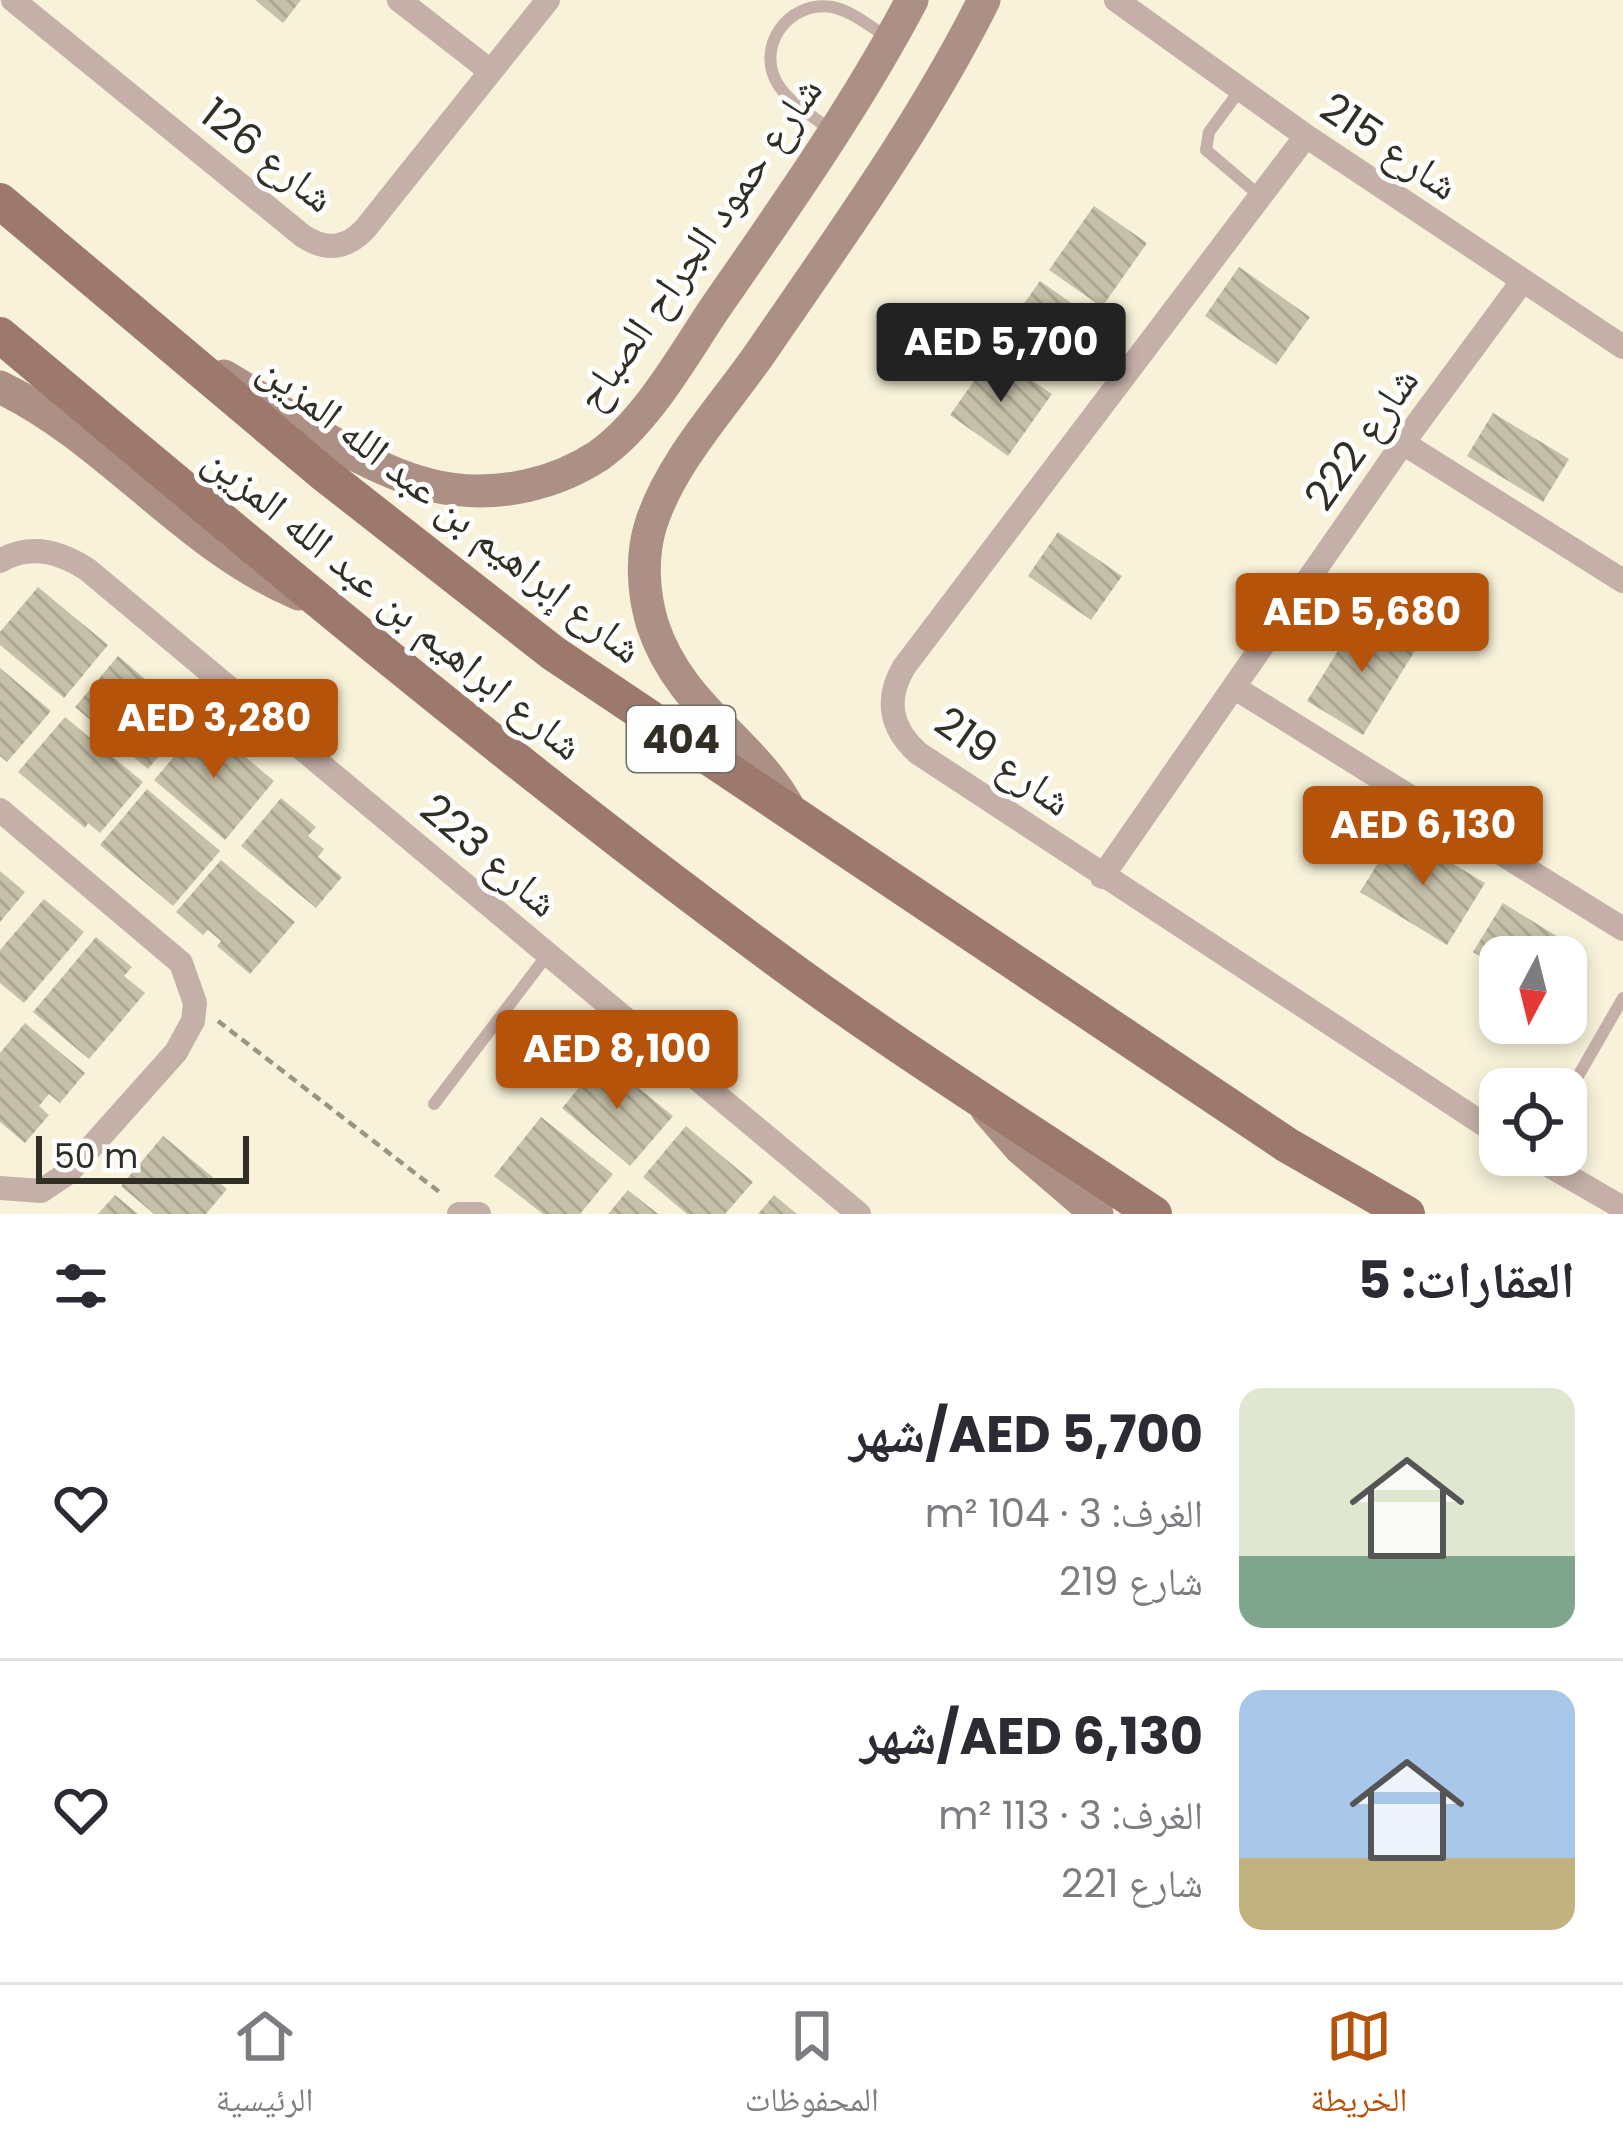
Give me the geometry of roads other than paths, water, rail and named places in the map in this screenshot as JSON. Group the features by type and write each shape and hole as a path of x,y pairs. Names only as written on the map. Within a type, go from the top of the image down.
{"main road":[{"name":"شارع إبراهيم بن عبد الله المزين","path":"0,201 322,473 553,653 1287,1145 1407,1214"},
{"name":"شارع ابراهيم بن عبد الله المزين","path":"0,335 483,737 754,943 1154,1214"}],"street":[{"name":"شارع 126","path":"13,0 303,236 329,247 343,246 365,229 548,0"},
{"path":"400,0 489,70"},
{"name":"شارع حمود الجراح الصباح","path":"188,356 386,470 432,485 479,491 542,482 599,455 622,435 682,356 835,134 912,0"},
{"name":"شارع 215","path":"1116,1 1521,283 1623,347"},
{"path":"792,814 768,775 718,729 685,688 660,644 646,597 646,549 656,512 676,472 814,274 988,4"},
{"name":"شارع 219","path":"1306,136 904,667 891,697 897,728 918,753 1479,1121"},
{"name":"شارع 222","path":"1102,877 1403,443 1521,283"},
{"path":"682,356 701,383 732,393"},
{"path":"0,387 61,424 251,569 320,603"},
{"path":"1403,443 1623,581"},
{"name":"شارع 223","path":"0,560 31,550 52,552 88,570 859,1214"},
{"path":"1235,688 1623,929"},
{"path":"0,810 182,963 195,1003 193,1021 176,1052 68,1173 41,1191 0,1188"},
{"path":"980,1098 1020,1148 1097,1214"},
{"path":"1568,1176 1623,1208"},
{"path":"462,1214 479,1214"}],"lane":[{"path":"835,134 776,83 770,53 781,25 806,8 836,8 891,40"},
{"path":"1240,89 1209,132 1206,150 1261,197"},
{"path":"434,1104 548,954"},
{"path":"1583,1068 1623,998"}]}
